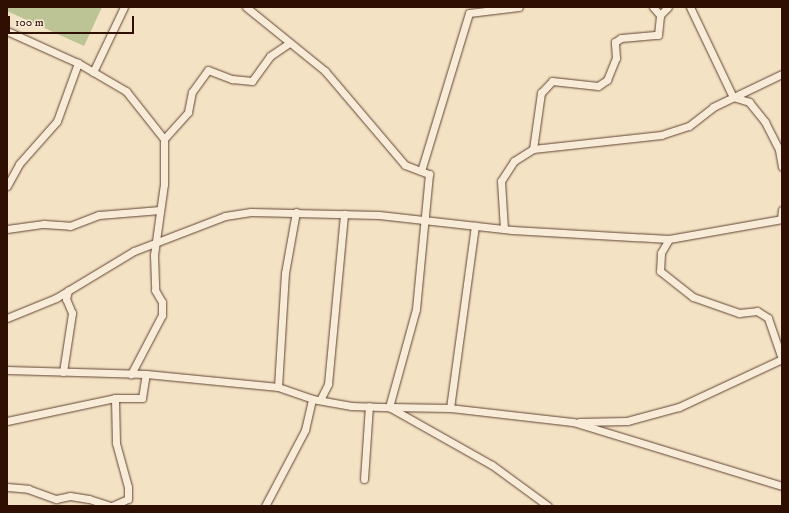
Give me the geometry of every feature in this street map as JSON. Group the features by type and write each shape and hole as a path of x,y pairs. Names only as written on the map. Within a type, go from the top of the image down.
{"street":[{"path":"93,72 124,7"},
{"path":"246,7 325,71 405,165 429,174 427,221 416,309 389,407"},
{"path":"421,171 469,13 519,7"},
{"path":"653,7 660,14"},
{"path":"533,149 541,93 552,81 598,86 608,80 616,58 615,42 622,38 658,35 660,14 668,7"},
{"path":"690,7 734,97 750,102 765,122 779,150 782,167"},
{"path":"7,31 78,63 126,91 164,139 164,184 156,243 155,290 162,302 162,315 131,374"},
{"path":"164,139 188,112 192,92 208,70 232,79 252,81 270,56 289,43"},
{"path":"7,186 19,164 57,121 78,63"},
{"path":"504,229 501,181 514,162 533,149 660,135 690,126 713,107 782,74"},
{"path":"7,229 44,224 70,226 99,215 160,210"},
{"path":"7,318 68,290 134,251 225,216 296,212 344,214 504,229 669,239 782,219 782,210"},
{"path":"278,387 285,273 296,212"},
{"path":"265,506 305,430 316,400 329,376 344,214"},
{"path":"450,408 475,226"},
{"path":"7,370 146,374 278,387 316,400 369,406 450,408 573,422 627,421 679,407 782,359 768,318 757,311 738,313 693,297 660,271 661,253 669,239"},
{"path":"63,372 72,313 66,299 68,290"},
{"path":"7,421 115,398 142,398 146,374"},
{"path":"7,487 28,489 56,499 70,496 89,499 111,506 128,499 128,487 116,443 115,398"},
{"path":"364,479 369,406"},
{"path":"389,407 492,465 548,506"},
{"path":"573,422 782,486"}],"green space":[{"path":"7,7 102,7 84,46 7,11"}]}
